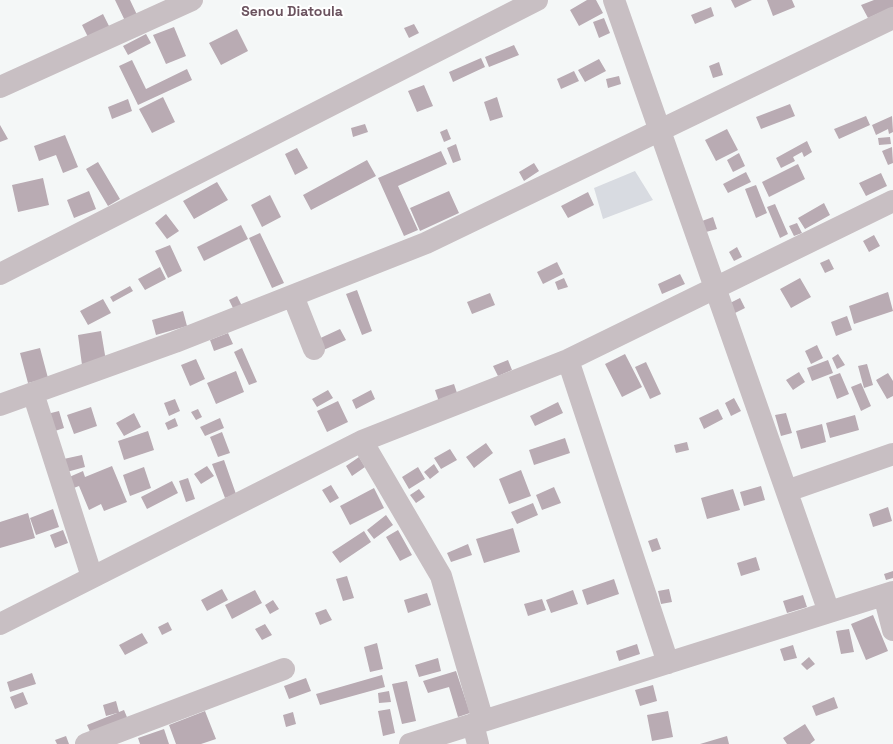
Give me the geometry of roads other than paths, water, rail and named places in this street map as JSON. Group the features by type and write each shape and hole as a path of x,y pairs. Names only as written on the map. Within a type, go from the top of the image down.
{"street":[{"path":"0,87 192,0"},
{"path":"0,274 538,0"},
{"path":"614,0 829,612"},
{"path":"0,405 175,342 426,243 893,18"},
{"path":"0,624 362,441 568,360 715,288 891,208"},
{"path":"293,296 314,349"},
{"path":"568,360 668,663"},
{"path":"33,393 92,577"},
{"path":"362,441 441,576 478,730"},
{"path":"787,491 893,454"},
{"path":"410,744 478,730 668,663 888,593 893,630"},
{"path":"86,744 284,669"}],"district":[{"name":"Senou Diatoula","path":"292,12"}]}
